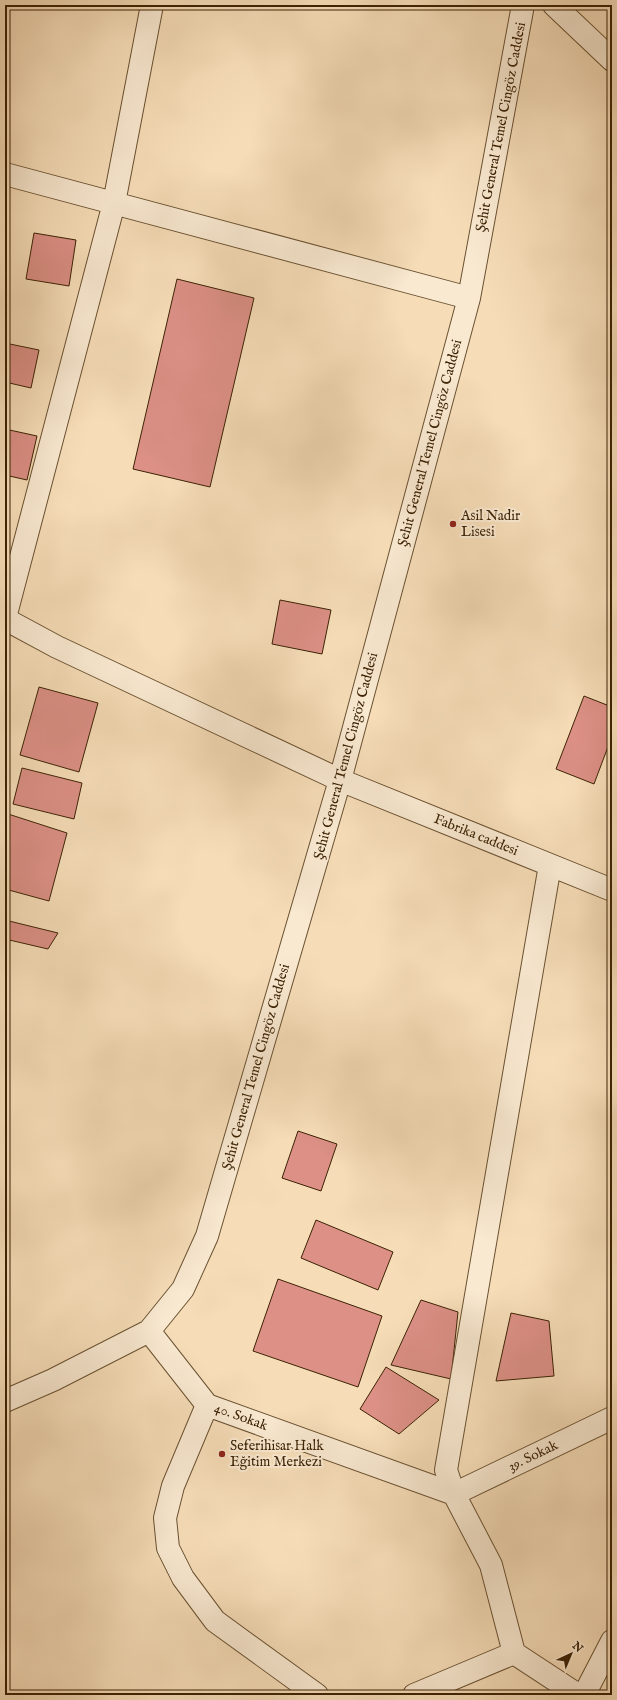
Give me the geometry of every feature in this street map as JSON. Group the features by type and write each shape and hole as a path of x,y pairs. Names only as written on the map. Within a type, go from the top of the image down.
{"street":[{"path":"5,618 12,562 114,203 152,5"},
{"name":"Şehit General Temel Cingöz Caddesi","path":"5,1401 53,1380 149,1331 183,1289 206,1236 340,780 469,298 523,5"},
{"path":"554,5 612,60"},
{"path":"5,174 469,298"},
{"name":"Fabrika caddesi","path":"5,618 57,647 340,780 612,890"},
{"path":"550,865 446,1470 454,1494 491,1565 514,1653 578,1695"},
{"name":"40. Sokak","path":"149,1331 207,1404 454,1494"},
{"path":"207,1404 173,1486 165,1518 168,1548 183,1578 215,1621 317,1695"},
{"name":"39. Sokak","path":"454,1494 612,1418"},
{"path":"584,1695 612,1641"},
{"path":"414,1695 514,1653"}],"building":[{"path":"34,233 76,240 69,286 26,279"},
{"path":"177,279 254,298 210,487 133,469"},
{"path":"5,343 39,350 31,388 5,382"},
{"path":"5,429 37,436 27,480 5,475"},
{"path":"280,600 331,610 322,654 272,644"},
{"path":"39,687 98,703 79,772 20,755"},
{"path":"584,696 612,707 612,736 594,784 556,769"},
{"path":"22,768 82,783 74,819 13,804"},
{"path":"5,813 67,833 49,901 5,889"},
{"path":"5,920 58,933 48,949 5,939"},
{"path":"298,1131 337,1144 321,1191 282,1178"},
{"path":"316,1220 393,1252 378,1290 301,1258"},
{"path":"278,1279 382,1316 358,1387 253,1351"},
{"path":"421,1300 458,1312 451,1379 391,1365"},
{"path":"511,1313 549,1321 554,1376 496,1381"},
{"path":"386,1367 439,1400 399,1434 360,1409"}],"place":[{"name":"Asil Nadir Lisesi","path":"453,524"},
{"name":"Seferihisar Halk Eğitim Merkezi","path":"222,1454"}]}
